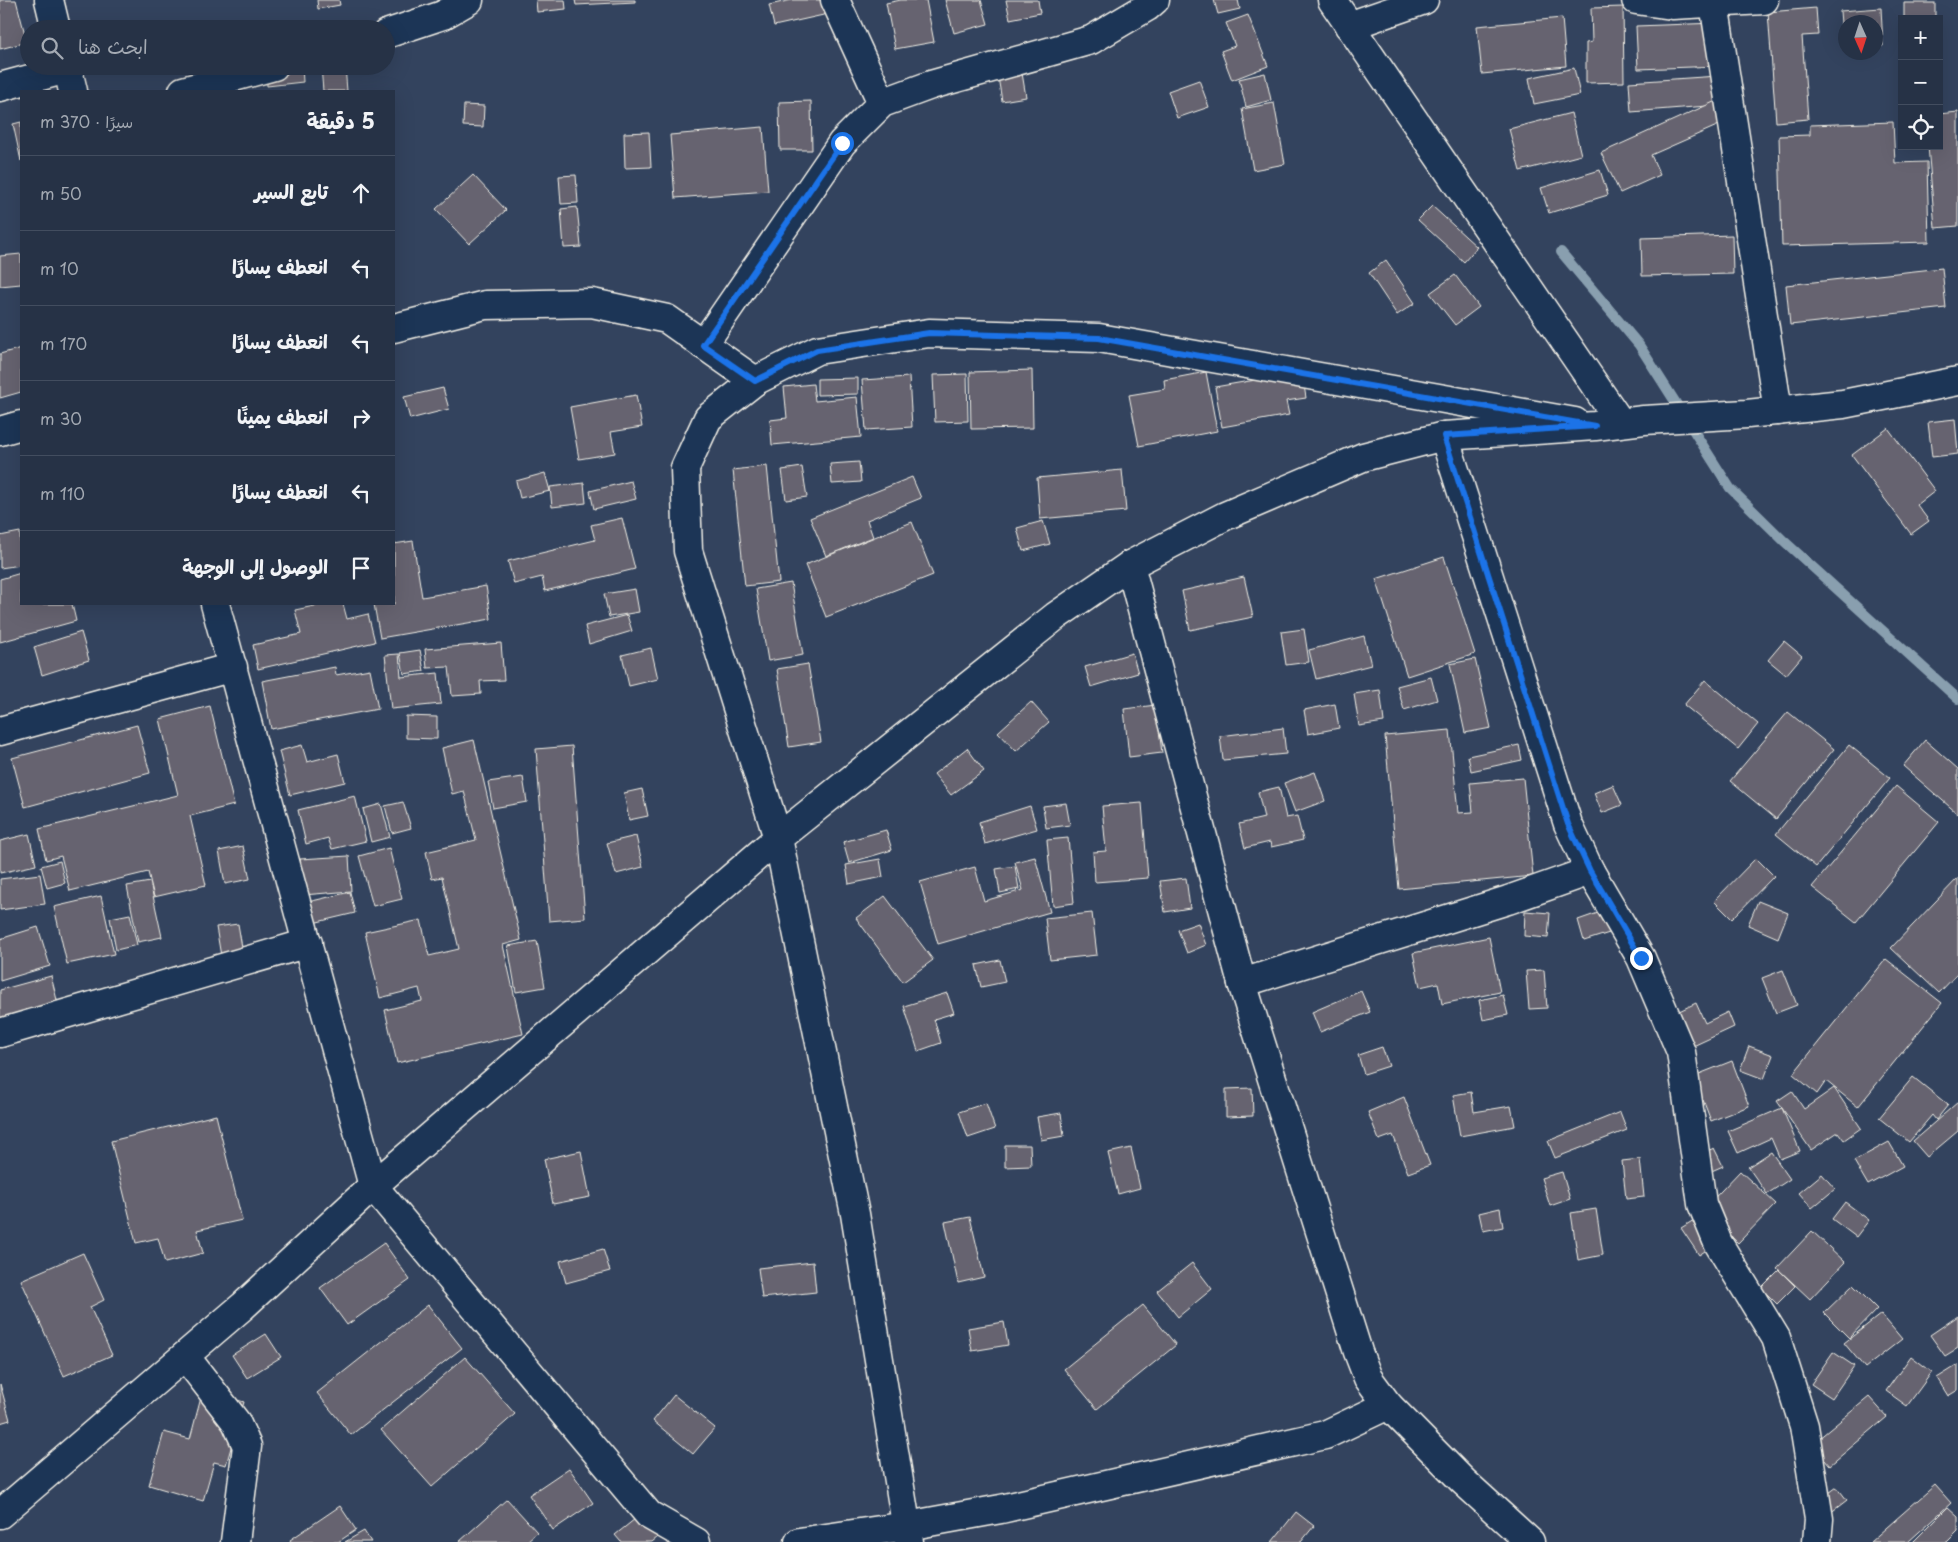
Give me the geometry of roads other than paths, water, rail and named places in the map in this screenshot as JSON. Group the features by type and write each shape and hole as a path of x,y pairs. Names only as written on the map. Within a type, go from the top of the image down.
{"street":[{"path":"49,0 54,20"},
{"path":"395,31 443,15 470,0"},
{"path":"835,0 882,103"},
{"path":"703,345 842,143 882,103 931,85 1091,40 1147,7 1155,0"},
{"path":"1332,0 1620,423"},
{"path":"1349,26 1424,0"},
{"path":"1636,0 1672,5 1764,0"},
{"path":"1714,3 1778,411"},
{"path":"0,87 69,75"},
{"path":"187,90 241,75"},
{"path":"395,328 485,305 592,303 667,320 755,381"},
{"path":"908,1534 855,1214 778,838 688,550 685,468 708,418 755,381 817,350 929,333 1099,338 1620,423"},
{"path":"0,1514 243,1306 374,1186 778,838 1056,616 1130,564 1225,516 1363,457 1444,436 1778,411 1843,404 1958,381"},
{"path":"0,431 20,425"},
{"path":"1444,436 1568,824 1590,871 1641,958 1681,1052 1702,1204 1718,1243 1776,1338 1804,1426 1819,1518 1817,1542"},
{"path":"1130,564 1242,983 1358,1352 1368,1378 1388,1405 1463,1481 1530,1542"},
{"path":"215,605 234,667 374,1186 649,1515 696,1542"},
{"path":"0,732 234,667"},
{"path":"1242,983 1508,900 1590,871"},
{"path":"0,1033 308,944"},
{"path":"185,1356 236,1422 247,1446 235,1542"},
{"path":"799,1542 908,1534 1000,1509 1324,1435 1388,1405"}],"waterway":[{"path":"1561,252 1639,345 1730,488 1784,541 1958,699"}]}
